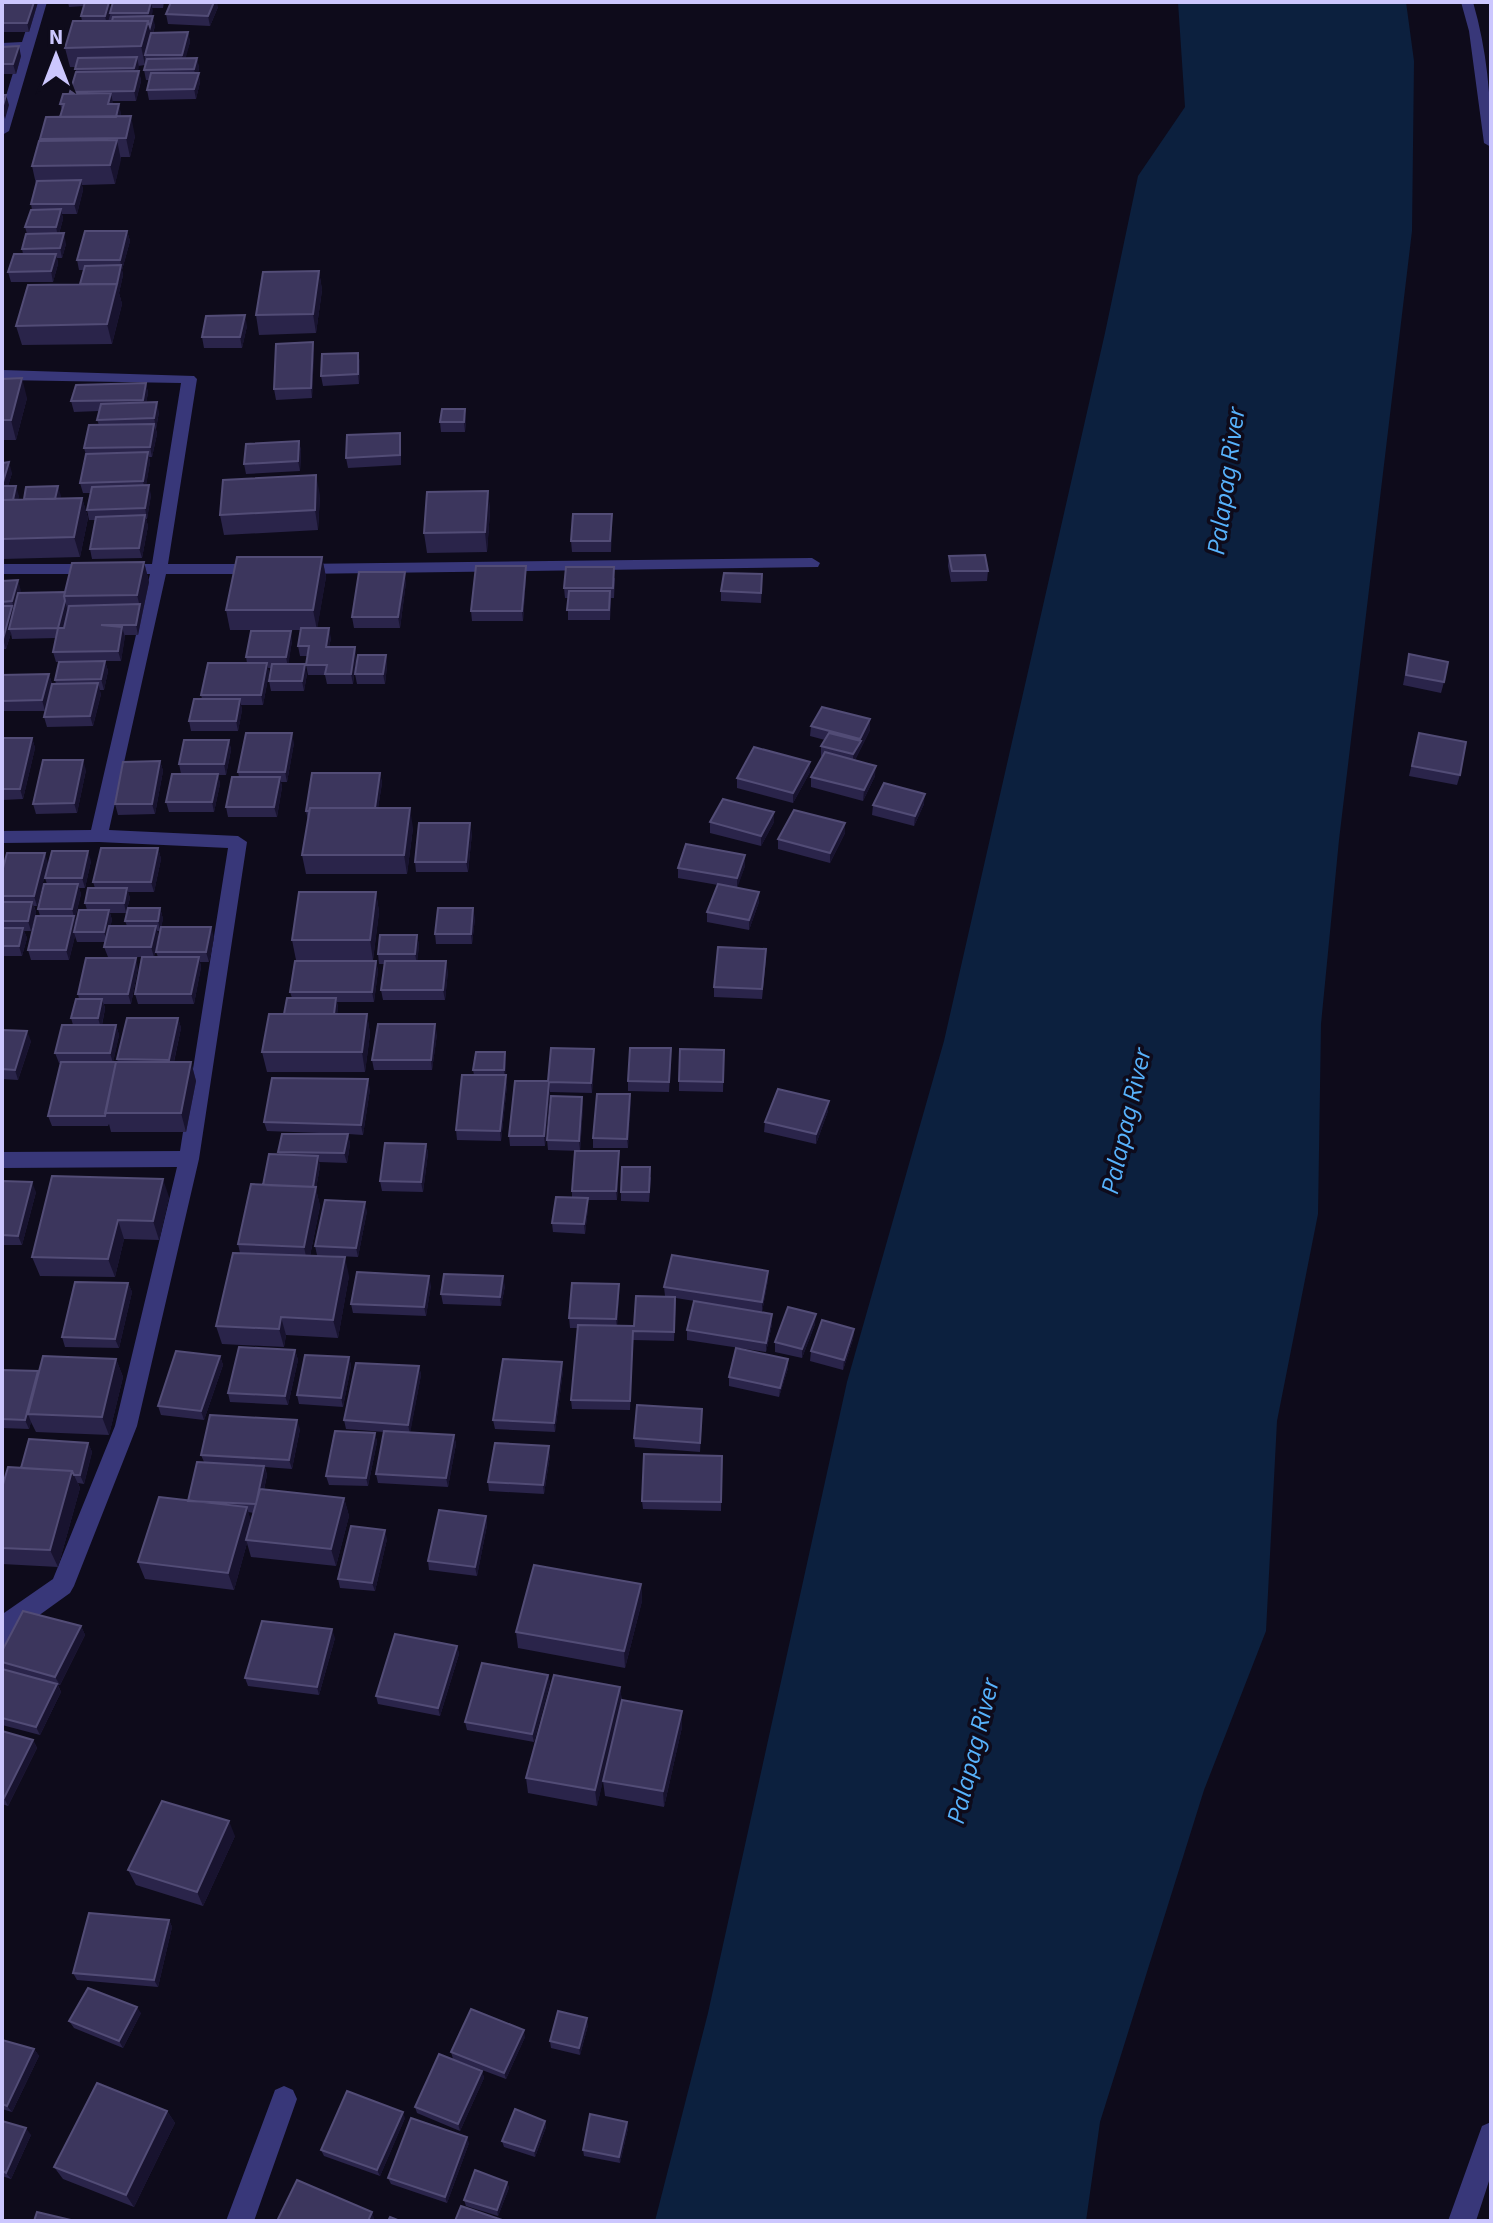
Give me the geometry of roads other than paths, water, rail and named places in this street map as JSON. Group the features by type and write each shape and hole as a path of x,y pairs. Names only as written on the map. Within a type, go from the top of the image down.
{"street":[{"path":"2,131 41,2"},
{"path":"1467,2 1475,31 1491,143"},
{"path":"2,47 28,46"},
{"path":"2,375 189,379 159,571 99,836"},
{"path":"2,569 159,571 812,563"},
{"path":"2,837 99,836 238,842 189,1159 126,1426 62,1586 12,1621 2,1635"},
{"path":"2,1160 189,1159"},
{"path":"240,2221 284,2099"},
{"path":"1462,2221 1491,2135"}],"water":[{"name":"Palapag River","path":"1178,2 1406,2 1414,61 1412,231 1339,840 1321,1024 1318,1214 1277,1421 1266,1631 1204,1790 1100,2122 1086,2221 655,2221 708,2013 847,1382 944,1041 1138,176 1185,107"}]}
